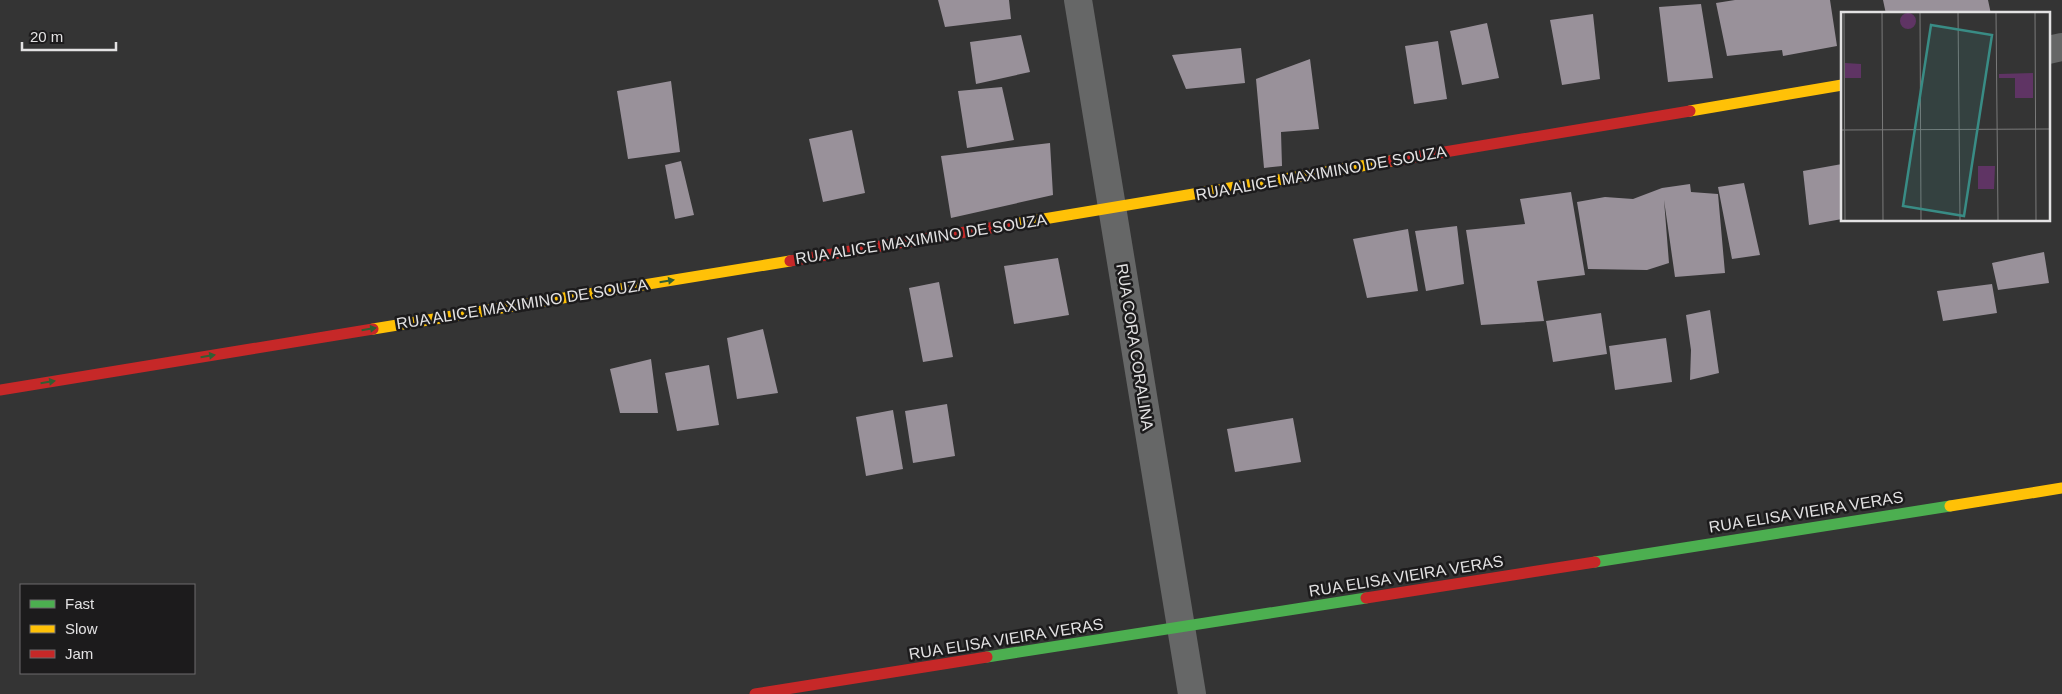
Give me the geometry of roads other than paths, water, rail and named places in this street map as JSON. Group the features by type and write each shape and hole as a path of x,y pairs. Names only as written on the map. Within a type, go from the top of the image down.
{"street":[{"name":"RUA CORA CORALINA","path":"1078,0 1192,694"},
{"name":"RUA ALICE MAXIMINO DE SOUZA","path":"0,390 1112,208 1841,85"},
{"name":"RUA ELISA VIEIRA VERAS","path":"754,694 2062,488"}]}
